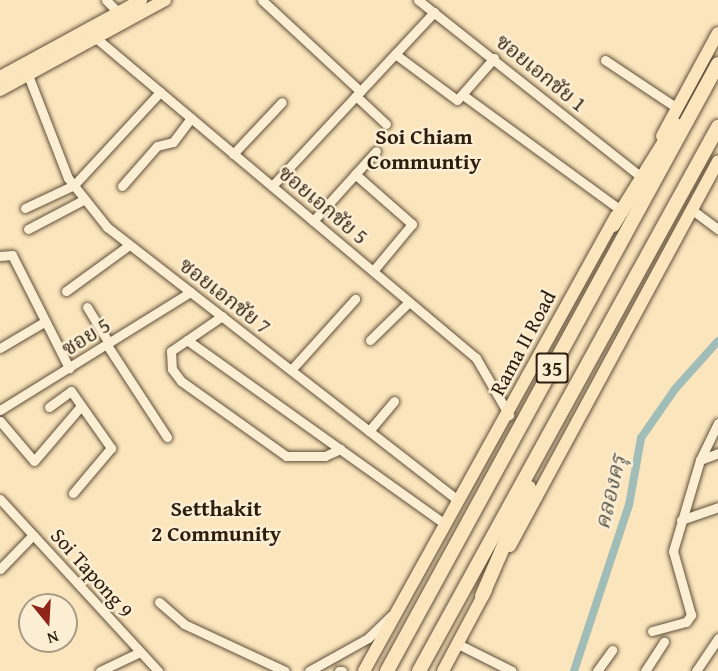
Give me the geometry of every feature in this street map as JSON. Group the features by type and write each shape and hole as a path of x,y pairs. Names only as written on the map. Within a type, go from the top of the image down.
{"highway":[{"path":"613,225 718,55"},
{"name":"Rama II Road","path":"387,671 718,64"},
{"name":"35","path":"418,671 564,410 718,127"},
{"path":"482,597 564,410"}],"main road":[{"path":"0,77 141,0"},
{"path":"0,90 165,0"},
{"name":"Rama II Road","path":"364,671 458,500 509,415 613,225 618,208 639,175 718,33"},
{"name":"35","path":"443,671 718,162"}],"street":[{"path":"106,0 118,12"},
{"path":"262,0 386,124"},
{"name":"ซอยเอกชัย 1","path":"418,0 639,175"},
{"path":"272,186 434,12"},
{"name":"ซอยเอกชัย 5","path":"96,38 476,358 509,415"},
{"path":"395,54 454,99 462,95 494,58"},
{"path":"605,60 677,108"},
{"name":"ซอยเอกชัย 7","path":"27,75 74,185 129,244 458,500"},
{"path":"25,208 74,185 160,92"},
{"path":"462,95 618,208"},
{"path":"233,154 282,102"},
{"path":"122,186 157,147 173,142 191,118"},
{"path":"313,221 376,151"},
{"path":"355,174 412,224 373,271"},
{"path":"28,229 85,199"},
{"path":"691,209 718,229"},
{"path":"66,291 129,244"},
{"path":"0,256 12,255 69,368"},
{"name":"ซอย 5","path":"0,410 60,375 190,292"},
{"path":"291,370 355,299"},
{"path":"370,340 409,302"},
{"path":"87,307 168,437"},
{"path":"222,316 187,340 168,357 172,369 260,442 286,456 325,456 340,449"},
{"path":"1,345 44,322"},
{"path":"187,340 445,524"},
{"path":"60,375 111,448 73,493"},
{"path":"49,406 71,391"},
{"path":"369,431 394,400"},
{"path":"0,421 34,461 81,406"},
{"path":"652,631 686,622 691,615 673,551 700,460 718,423"},
{"path":"700,460 718,453"},
{"name":"Soi Tapong 9","path":"0,499 158,671"},
{"path":"681,520 718,507"},
{"path":"0,569 33,535"},
{"path":"159,602 184,624 285,671"},
{"path":"309,671 368,638 398,609"},
{"path":"696,671 718,638"},
{"path":"645,671 664,642"},
{"path":"458,644 512,671"},
{"path":"597,671 612,650"},
{"path":"100,671 140,652"}],"waterway":[{"name":"คลองครุ","path":"574,671 629,505 641,438 675,389 718,341"}],"district":[{"name":"Soi Chiam Communtiy","path":"424,148"},
{"name":"Setthakit 2 Community","path":"216,520"}]}
